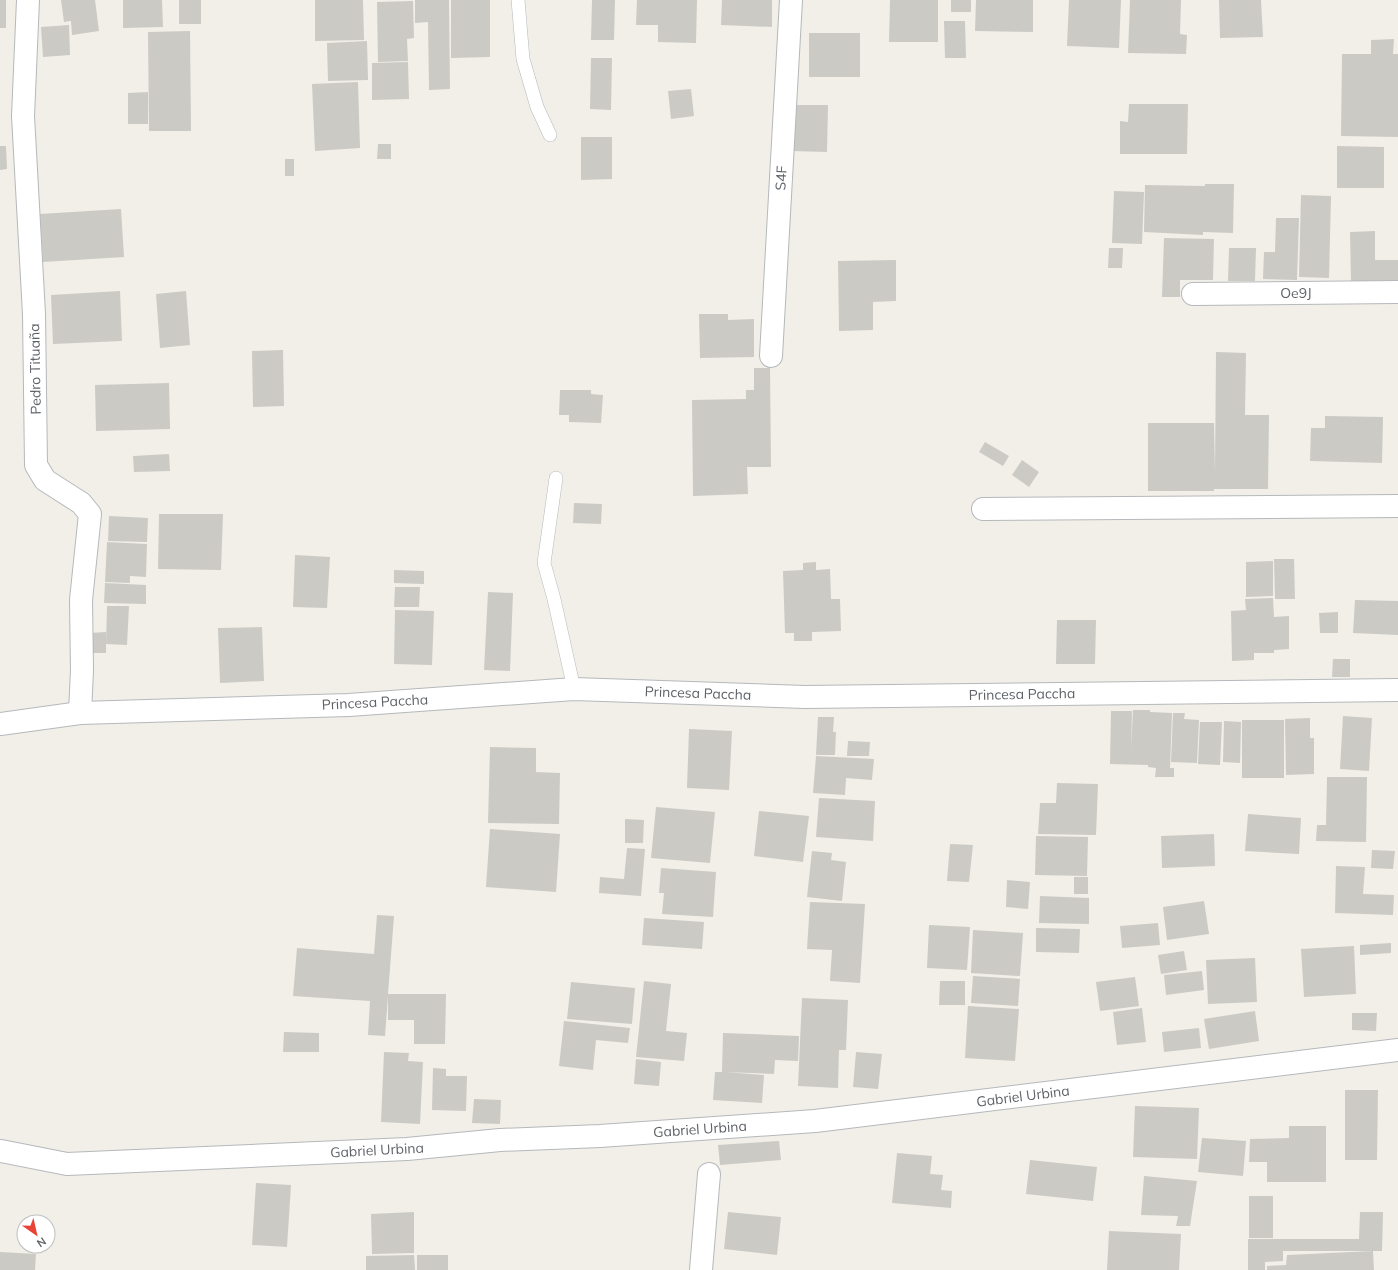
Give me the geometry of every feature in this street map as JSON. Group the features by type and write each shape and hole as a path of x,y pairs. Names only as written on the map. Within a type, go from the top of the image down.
{"street":[{"name":"Pedro Tituaña","path":"28,0 23,116 34,314 36,465 45,480 81,503 90,514 81,600 82,670 80,713"},
{"name":"S4F","path":"771,356 791,0"},
{"name":"Oe9J","path":"1193,294 1398,292"},
{"path":"983,509 1398,506"},
{"name":"Princesa Paccha","path":"0,724 80,713 349,705 574,689 805,697 1398,690"},
{"name":"Gabriel Urbina","path":"0,1151 67,1164 407,1149 500,1140 600,1136 815,1121 1398,1050"},
{"path":"701,1270 709,1174"}],"lane":[{"path":"518,0 523,59 537,107 550,135"},
{"path":"556,478 544,563 554,599 574,689"}],"building":[{"path":"0,0 6,0 6,28 0,28"},
{"path":"61,0 95,0 99,31 72,35 71,21 64,22"},
{"path":"123,0 162,0 163,27 123,28"},
{"path":"179,0 201,0 201,24 179,24"},
{"path":"315,0 363,0 364,40 315,41"},
{"path":"415,0 449,0 450,89 429,90 428,22 415,23"},
{"path":"451,0 490,0 490,57 451,58"},
{"path":"592,0 615,0 614,40 591,40"},
{"path":"637,0 697,0 696,43 658,42 658,25 636,25"},
{"path":"722,0 772,0 772,27 721,25"},
{"path":"890,0 938,0 938,42 889,42"},
{"path":"951,0 971,0 971,12 951,12"},
{"path":"976,0 1033,0 1033,32 975,31"},
{"path":"1069,0 1121,0 1119,48 1067,46"},
{"path":"1130,0 1181,0 1180,34 1187,35 1186,54 1128,53"},
{"path":"1219,0 1261,0 1263,37 1220,38"},
{"path":"413,1 414,38 407,39 408,61 378,62 377,2"},
{"path":"944,21 965,21 966,58 945,58"},
{"path":"69,25 70,55 43,57 41,27"},
{"path":"190,31 191,131 149,131 148,32"},
{"path":"809,33 860,33 860,77 809,77"},
{"path":"1394,39 1393,54 1398,54 1398,137 1341,136 1342,54 1371,54 1371,40"},
{"path":"367,41 368,80 328,81 327,43"},
{"path":"591,58 612,58 611,110 590,109"},
{"path":"408,62 409,99 372,100 372,63"},
{"path":"358,82 360,148 315,151 312,84"},
{"path":"691,89 694,116 671,119 668,91"},
{"path":"148,92 148,124 128,124 128,93"},
{"path":"1129,104 1188,104 1187,154 1120,154 1120,121 1128,122"},
{"path":"792,105 828,105 827,152 791,151"},
{"path":"581,137 612,137 612,179 581,180"},
{"path":"378,144 391,144 391,159 377,159"},
{"path":"0,146 6,146 7,169 0,170"},
{"path":"1337,146 1384,147 1384,188 1337,188"},
{"path":"285,159 294,159 294,176 285,176"},
{"path":"1205,184 1234,184 1233,233 1203,232 1203,235 1144,232 1145,185 1205,186"},
{"path":"1114,191 1144,192 1142,244 1112,243"},
{"path":"1301,195 1331,196 1329,278 1299,277"},
{"path":"121,209 124,257 43,262 40,214"},
{"path":"1276,218 1299,218 1297,280 1263,279 1264,252 1275,252"},
{"path":"1375,231 1375,260 1398,260 1398,280 1351,282 1350,232"},
{"path":"1164,238 1214,239 1213,280 1180,280 1180,297 1162,297"},
{"path":"1109,248 1123,248 1122,268 1108,268"},
{"path":"1229,248 1256,248 1255,281 1228,281"},
{"path":"896,260 896,301 873,302 873,330 839,331 838,261"},
{"path":"120,291 122,341 53,344 51,295"},
{"path":"186,291 190,345 160,348 156,294"},
{"path":"699,314 728,314 728,320 754,319 754,357 700,358"},
{"path":"283,350 284,406 253,407 252,351"},
{"path":"1216,352 1246,353 1245,415 1269,415 1268,489 1148,491 1148,423 1214,423 1215,473"},
{"path":"754,368 770,368 771,467 747,467 748,494 693,496 692,400 746,399 746,390 754,390"},
{"path":"169,383 170,429 96,431 95,385"},
{"path":"560,390 591,390 591,394 603,395 601,423 569,422 569,415 559,415"},
{"path":"1325,416 1383,417 1382,463 1310,461 1311,428 1325,428"},
{"path":"985,442 1009,456 1003,466 979,452"},
{"path":"169,454 170,471 134,472 133,456"},
{"path":"1022,460 1039,472 1029,487 1012,475"},
{"path":"574,503 602,504 601,524 573,523"},
{"path":"159,514 223,514 221,570 158,569"},
{"path":"109,516 148,518 147,542 108,541"},
{"path":"107,542 147,544 146,577 130,576 130,583 105,582"},
{"path":"295,555 330,557 327,608 293,607"},
{"path":"1274,559 1294,559 1295,599 1275,599"},
{"path":"1273,561 1273,596 1246,597 1246,562"},
{"path":"816,562 816,570 830,569 831,599 840,599 841,631 812,632 812,641 794,641 794,633 785,633 783,571 803,570 803,563"},
{"path":"394,570 424,571 424,584 394,583"},
{"path":"105,583 146,585 146,604 104,603"},
{"path":"395,587 420,587 419,607 394,607"},
{"path":"488,592 513,593 510,671 484,670"},
{"path":"1273,598 1274,617 1289,616 1289,649 1274,650 1274,653 1254,653 1254,660 1232,661 1231,611 1246,610 1245,599"},
{"path":"1355,600 1398,601 1398,635 1353,633"},
{"path":"107,606 129,606 127,645 106,644"},
{"path":"395,610 434,611 432,665 394,664"},
{"path":"1338,612 1338,633 1320,633 1319,613"},
{"path":"1057,620 1096,620 1095,664 1056,664"},
{"path":"262,627 264,681 220,683 218,628"},
{"path":"106,632 106,653 90,653 90,633"},
{"path":"1333,659 1350,659 1350,677 1332,677"},
{"path":"1133,710 1150,710 1150,712 1172,713 1170,768 1174,768 1174,777 1155,777 1156,768 1148,767 1148,765 1110,764 1111,711 1132,711 1131,749"},
{"path":"1173,713 1185,713 1184,719 1199,720 1197,763 1171,762"},
{"path":"1343,716 1372,718 1369,771 1340,769"},
{"path":"818,717 834,717 833,732 836,732 835,755 816,755"},
{"path":"1310,718 1310,738 1314,738 1314,774 1286,775 1285,719"},
{"path":"1242,720 1284,720 1284,778 1242,778"},
{"path":"1224,721 1241,722 1240,763 1223,762"},
{"path":"1200,722 1222,722 1220,765 1198,764"},
{"path":"689,729 732,731 729,790 687,788"},
{"path":"848,741 870,742 869,756 847,756"},
{"path":"490,747 536,748 536,772 560,773 559,824 488,823"},
{"path":"816,756 874,759 872,780 846,778 845,795 813,793"},
{"path":"1327,777 1367,777 1366,842 1316,841 1317,825 1326,825"},
{"path":"1057,783 1098,784 1096,835 1038,834 1040,803 1056,803"},
{"path":"819,798 875,801 873,841 816,837"},
{"path":"656,807 715,812 710,863 651,858"},
{"path":"759,811 809,816 803,862 754,856"},
{"path":"1248,814 1301,818 1299,854 1245,851"},
{"path":"625,819 644,820 643,843 625,843"},
{"path":"490,829 560,834 556,892 486,887"},
{"path":"1214,834 1215,866 1162,868 1161,836"},
{"path":"1036,836 1088,837 1087,876 1035,875"},
{"path":"950,844 973,845 969,882 947,881"},
{"path":"627,848 645,849 641,896 599,893 600,877 624,879"},
{"path":"1372,850 1395,851 1393,869 1371,868"},
{"path":"812,851 832,853 831,860 846,862 842,901 807,897"},
{"path":"1336,866 1365,867 1363,894 1394,895 1393,915 1335,913"},
{"path":"661,868 716,872 713,917 662,914 664,893 659,893"},
{"path":"1074,877 1088,877 1088,894 1074,894"},
{"path":"1007,880 1030,882 1028,909 1006,907"},
{"path":"1040,896 1089,898 1089,924 1039,923"},
{"path":"1204,901 1209,934 1167,940 1163,907"},
{"path":"810,902 865,904 860,983 830,981 832,950 807,949"},
{"path":"377,915 394,916 388,994 446,994 445,1044 414,1044 414,1020 388,1020 388,996 385,1036 368,1035 370,1001 293,996 297,948 374,954"},
{"path":"644,918 704,922 702,949 642,945"},
{"path":"1158,923 1160,945 1122,948 1120,926"},
{"path":"929,925 970,927 967,970 927,968"},
{"path":"1036,928 1080,929 1079,953 1036,952"},
{"path":"973,930 1023,933 1020,976 971,973"},
{"path":"1391,943 1391,953 1360,955 1360,945"},
{"path":"1354,946 1356,994 1304,997 1301,949"},
{"path":"1184,951 1187,970 1161,974 1158,955"},
{"path":"1255,958 1257,1002 1208,1004 1206,960"},
{"path":"1202,971 1204,990 1166,995 1164,975"},
{"path":"973,976 1020,979 1018,1006 971,1003"},
{"path":"1135,977 1139,1006 1100,1011 1096,982"},
{"path":"644,981 671,984 666,1031 687,1033 684,1061 636,1057"},
{"path":"940,981 965,981 965,1005 939,1005"},
{"path":"571,982 635,988 632,1024 567,1019"},
{"path":"802,998 848,1000 846,1050 839,1050 838,1088 798,1086"},
{"path":"968,1006 1019,1009 1015,1061 965,1058"},
{"path":"1142,1008 1146,1042 1117,1045 1113,1012"},
{"path":"1255,1011 1259,1041 1209,1049 1204,1019"},
{"path":"1352,1013 1377,1013 1376,1031 1352,1030"},
{"path":"564,1021 630,1028 628,1043 596,1040 593,1070 559,1066"},
{"path":"1199,1028 1201,1048 1164,1052 1162,1032"},
{"path":"284,1032 319,1033 319,1052 283,1052"},
{"path":"723,1033 799,1036 798,1061 775,1060 774,1074 725,1072 764,1075 762,1103 713,1100 715,1072 722,1072"},
{"path":"384,1052 409,1053 408,1061 423,1062 420,1124 381,1122"},
{"path":"856,1052 882,1054 878,1089 853,1087"},
{"path":"636,1059 661,1062 659,1086 634,1084"},
{"path":"433,1068 446,1069 446,1076 467,1076 466,1111 432,1110"},
{"path":"1345,1090 1378,1090 1377,1160 1345,1160"},
{"path":"474,1099 501,1100 500,1124 472,1123"},
{"path":"1135,1106 1199,1108 1197,1159 1133,1157"},
{"path":"1289,1126 1326,1126 1326,1182 1267,1182 1267,1162 1249,1162 1250,1139 1289,1138"},
{"path":"1202,1138 1246,1141 1243,1176 1198,1172"},
{"path":"779,1141 781,1160 720,1165 718,1145"},
{"path":"897,1153 932,1156 930,1174 943,1175 941,1190 952,1191 951,1208 892,1203"},
{"path":"1030,1160 1097,1167 1093,1201 1026,1194"},
{"path":"1144,1176 1197,1181 1190,1226 1176,1226 1178,1216 1141,1215"},
{"path":"256,1183 291,1185 287,1247 252,1245"},
{"path":"1249,1196 1273,1196 1273,1238 1249,1238"},
{"path":"414,1212 414,1253 372,1254 371,1214"},
{"path":"728,1212 781,1217 777,1255 724,1249"},
{"path":"1360,1212 1383,1212 1382,1251 1283,1251 1283,1261 1265,1262 1265,1270 1248,1270 1248,1239 1359,1239"},
{"path":"1109,1231 1181,1234 1179,1270 1107,1270"},
{"path":"1373,1251 1374,1270 1267,1270 1267,1266 1286,1265 1287,1255"},
{"path":"0,1252 36,1254 35,1270 0,1270"},
{"path":"414,1255 415,1270 366,1270 366,1256"},
{"path":"417,1255 448,1255 448,1270 417,1270"}]}
